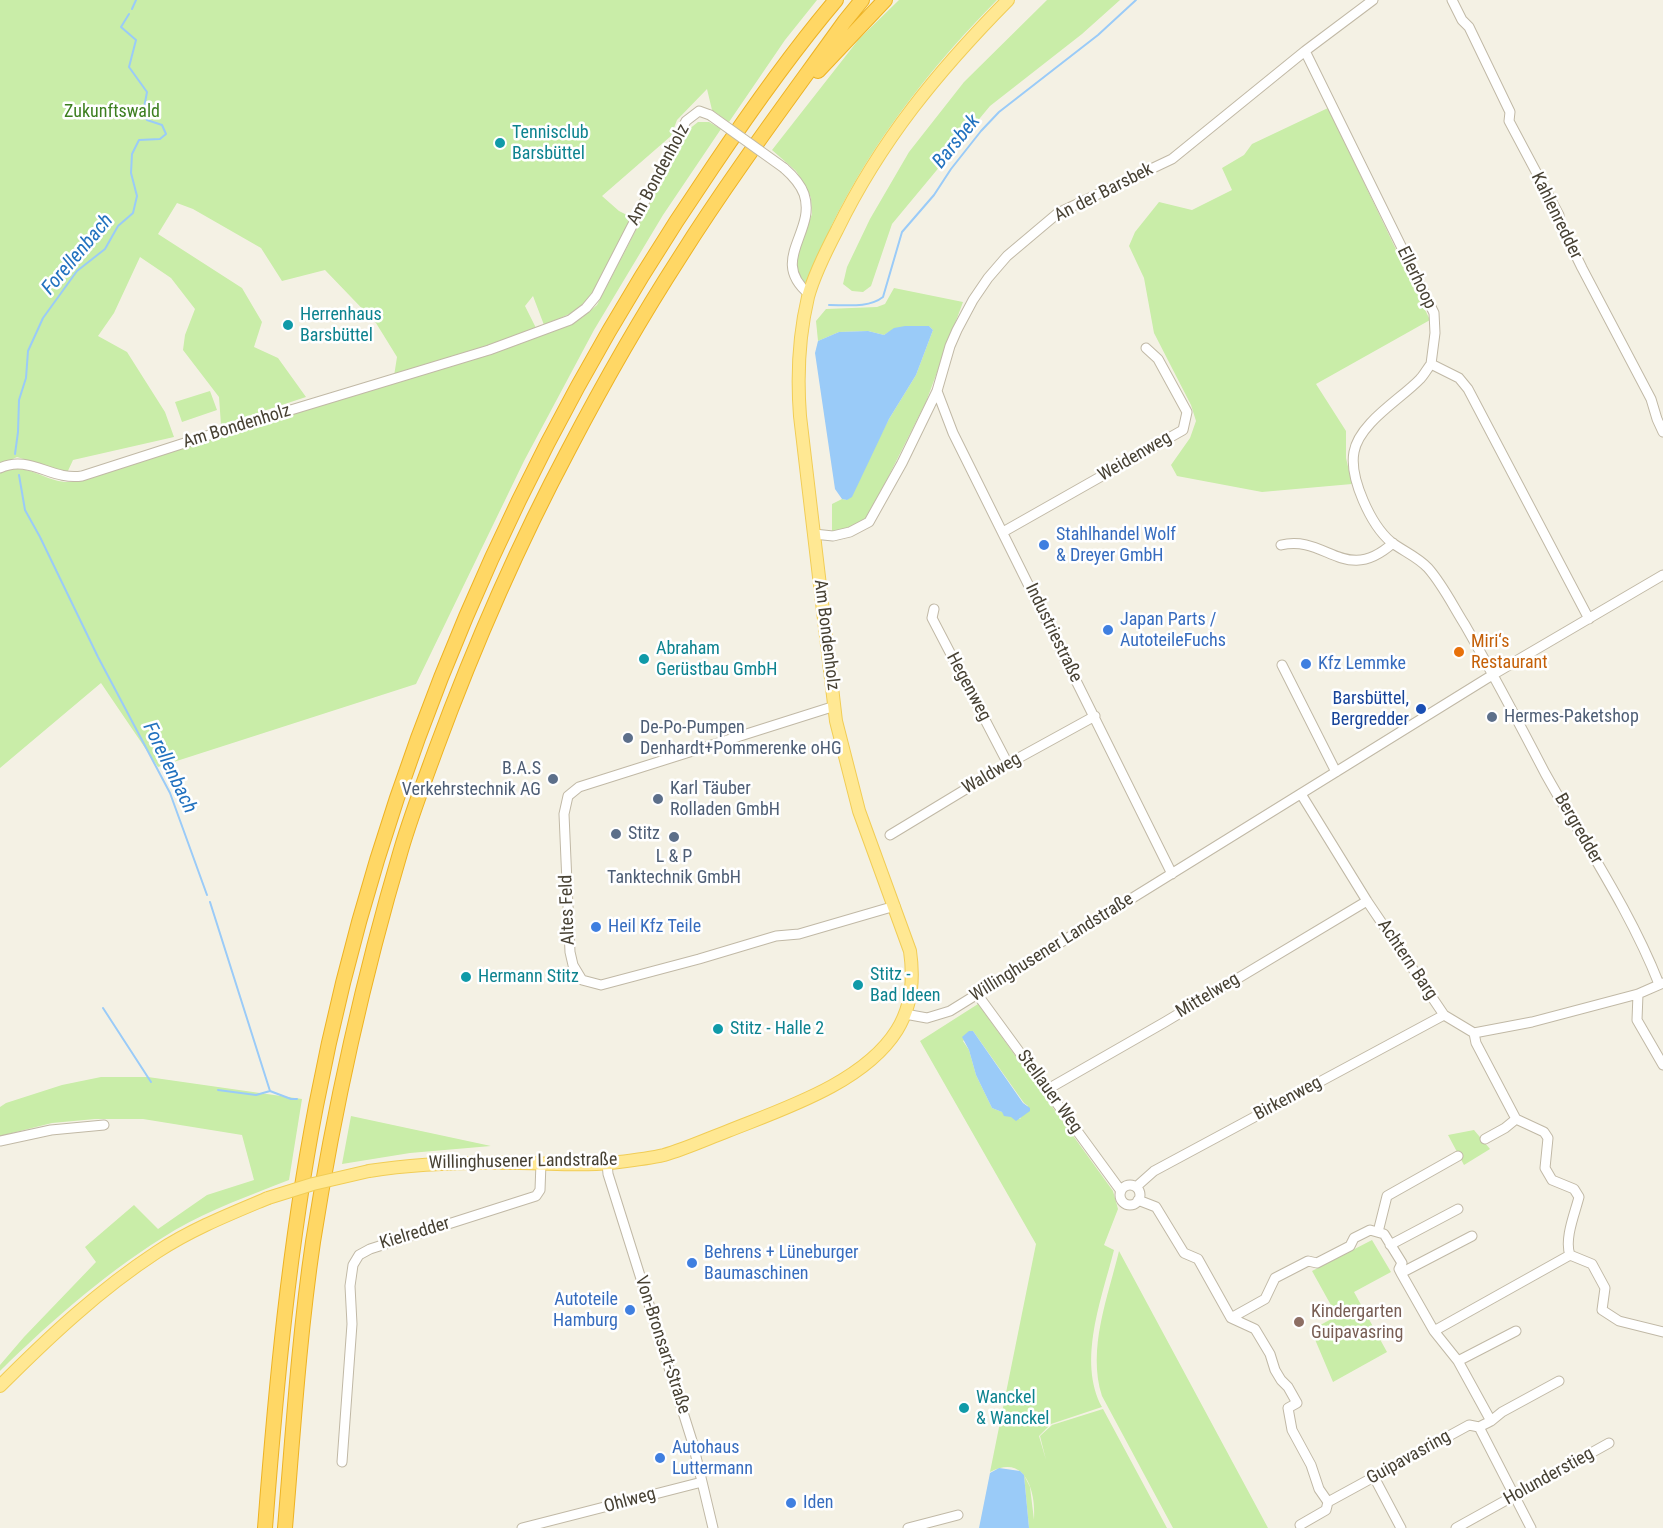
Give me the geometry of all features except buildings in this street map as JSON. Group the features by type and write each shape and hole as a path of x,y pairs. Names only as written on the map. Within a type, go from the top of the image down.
{"highway":[{"path":"265,1528 276,1383 295,1222 316,1102 343,982 384,837 410,760 475,595 509,521 578,384 675,223 773,78 836,0"},
{"path":"285,1528 294,1412 313,1245 337,1108 360,999 405,838 467,667 528,530 569,449 680,256 844,21 862,0"},
{"path":"770,127 885,0"}],"main road":[{"path":"809,294 848,208 873,163 904,118 960,50 1008,0"},
{"name":"Am Bondenholz","path":"809,294 802,330 799,398 836,721 859,811 895,906 912,962 911,987 905,1014"},
{"name":"Willinghusener Landstraße","path":"0,1386 46,1340 101,1292 159,1251 217,1219 268,1198 313,1184 408,1165 607,1163 664,1155 805,1100 850,1074 875,1056 897,1031 905,1014"}],"street":[{"name":"An der Barsbek","path":"814,534 833,536 850,532 869,522 902,463 937,391 957,330 983,285 1007,256 1058,213 1172,159 1305,51 1373,0"},
{"name":"Kahlenredder","path":"1452,0 1462,20 1469,27 1509,112 1509,121 1559,215 1560,223 1582,268 1651,399 1663,432"},
{"name":"Ellerhoop","path":"1305,51 1434,313 1435,333 1431,364"},
{"name":"Am Bondenholz","path":"0,468 20,463 64,477 82,476 489,350 570,320 586,309 596,296 686,121 699,111 710,115 784,168 794,177 803,191 806,201 804,224 792,256 792,270 795,279 809,294"},
{"name":"Weidenweg","path":"1003,532 1183,430 1187,412 1158,359 1146,348"},
{"name":"Bergredder","path":"1431,364 1420,379 1368,427 1354,450 1358,487 1380,529 1393,543 1427,566 1443,588 1494,674 1546,773 1647,953 1661,984"},
{"path":"1431,364 1459,378 1468,389 1589,619"},
{"name":"Industriestraße","path":"937,391 953,433 1172,874"},
{"path":"1281,545 1302,544 1353,561 1376,556 1393,543"},
{"name":"Willinghusener Landstraße","path":"905,1014 927,1018 950,1011 1494,674 1663,575"},
{"name":"Hegenweg","path":"934,609 932,618 1008,764"},
{"path":"1281,665 1336,772"},
{"name":"Altes Feld","path":"835,706 579,787 568,796 564,813 570,952 573,965 582,980 601,985 699,960 776,936 802,933 895,906"},
{"name":"Waldweg","path":"890,835 1008,764 1095,716"},
{"name":"Achtern Barg","path":"1301,794 1367,901 1444,1015 1474,1033"},
{"name":"Mittelweg","path":"1048,1089 1367,901"},
{"path":"1661,984 1638,994 1532,1022 1474,1033 1476,1043 1516,1119 1544,1132 1548,1138 1545,1168 1552,1180 1574,1189 1579,1197 1568,1251 1570,1255 1592,1264 1605,1288 1602,1310 1618,1321 1663,1332"},
{"name":"Stellauer Weg","path":"977,994 1121,1191 1120,1197 1123,1202 1128,1205 1138,1200"},
{"path":"1638,994 1637,1020 1663,1065"},
{"name":"Birkenweg","path":"1136,1187 1154,1171 1444,1015"},
{"path":"1485,1139 1516,1119"},
{"path":"0,1142 51,1130 104,1125"},
{"path":"1378,1232 1387,1196 1458,1156"},
{"name":"Kielredder","path":"342,1462 352,1324 350,1286 353,1265 359,1255 370,1249 536,1196 540,1190 541,1163"},
{"name":"Von-Bronsart-Straße","path":"607,1163 608,1174 687,1426 713,1528"},
{"path":"1121,1191 1125,1186 1136,1187 1140,1193 1138,1200 1156,1207 1184,1253 1198,1259 1231,1318 1256,1329 1270,1354 1275,1370 1297,1403 1288,1408 1292,1430 1311,1465 1319,1489 1328,1502"},
{"path":"1390,1245 1458,1209"},
{"path":"1231,1318 1265,1299 1275,1278 1308,1261 1317,1263 1350,1246 1354,1238 1370,1230 1384,1234 1402,1263 1399,1269 1401,1274 1434,1332 1458,1361 1491,1421"},
{"path":"1401,1274 1472,1236"},
{"path":"1434,1332 1570,1255"},
{"path":"1458,1361 1516,1331"},
{"name":"Guipavasring","path":"1300,1525 1326,1510 1328,1502 1469,1425 1479,1427 1491,1421 1502,1412 1559,1381"},
{"path":"1479,1427 1531,1528"},
{"name":"Holunderstieg","path":"1456,1528 1609,1443"},
{"path":"1374,1477 1401,1528"},
{"name":"Ohlweg","path":"522,1528 702,1482"},
{"path":"908,1528 958,1515"}],"green space":[{"name":"Zukunftswald","path":"0,0 817,0 785,40 729,122 712,110 707,89 677,120 671,136 602,196 619,211 631,217 589,298 569,314 544,325 533,296 525,306 536,328 490,346 394,376 397,357 376,323 325,270 282,281 261,248 193,209 177,203 158,234 242,288 262,322 254,347 278,358 306,397 221,425 219,397 183,350 185,335 195,309 171,278 140,257 114,313 98,336 127,352 165,412 174,437 73,460 67,473 17,457 0,465"},
{"path":"899,0 997,0 932,72 875,149 828,233 809,281 802,283 795,270 796,258 812,214 811,198 796,171 772,150 859,39"},
{"path":"1047,0 1120,0 1082,34 990,106 892,224 871,286 863,292 852,291 843,284 847,267 870,219 909,152 964,82"},
{"path":"1328,108 1430,320 1316,384 1346,431 1346,458 1352,484 1262,492 1177,476 1171,465 1190,438 1196,421 1191,405 1154,333 1144,278 1129,246 1135,232 1159,202 1192,210 1232,190 1222,168 1244,155 1252,144"},
{"path":"698,122 709,122 721,129 663,215 594,330 524,461 416,684 158,767 101,683 0,768 0,473 19,469 60,481 71,482 88,478 571,324 597,305 688,130"},
{"path":"894,288 963,302 926,402 866,521 832,533 832,504 842,499 847,500 889,419 916,375 933,330 929,326 917,326 900,328 884,335 868,331 839,332 818,341 816,321 826,309 877,307 885,304"},
{"path":"210,391 217,410 182,422 175,402"},
{"path":"978,1004 1113,1191 1118,1209 1104,1245 1114,1250 1098,1309 1092,1350 1095,1389 1102,1407 1051,1424 1039,1436 1046,1460 1040,1436 1052,1425 1103,1409 1167,1528 1029,1528 1024,1476 1020,1471 1012,1468 1002,1467 990,1472 1036,1244 920,1041","holes":["973,1031 1028,1106 1020,1119 992,1108 976,1075 969,1050 963,1041","1030,1487 1034,1509 1034,1520"]},
{"path":"101,1077 148,1077 302,1099 289,1180 203,1215 151,1245 83,1295 0,1371 0,1365 24,1337 96,1262 85,1247 134,1205 158,1229 207,1195 254,1180 242,1135 143,1119 95,1119 52,1123 0,1136 0,1107 6,1103 62,1085"},
{"path":"351,1116 491,1146 410,1153 342,1164"},
{"path":"1474,1130 1490,1149 1464,1165 1448,1135"},
{"path":"1372,1240 1391,1272 1354,1292 1387,1352 1333,1382 1311,1330 1337,1316 1312,1271"},
{"path":"1119,1251 1268,1528 1173,1528 1102,1396 1098,1378 1097,1360 1101,1323"}],"water":[{"path":"929,326 933,330 916,375 889,419 852,497 847,500 842,499 835,489 815,353 818,341 839,332 868,331 884,335 894,328"},
{"path":"969,1031 973,1031 1023,1103 1030,1108 1030,1111 1016,1121 992,1108 976,1075 969,1050 962,1037"},
{"path":"999,1468 1020,1471 1024,1475 1029,1528 979,1528 990,1473"}],"waterway":[{"name":"Forellenbach","path":"132,9 136,0"},
{"name":"Barsbek","path":"829,305 865,304 883,297 902,232 934,195 981,131 999,112 1098,35 1136,0"},
{"name":"Forellenbach","path":"15,454 19,400 26,378 28,351 43,318 77,271 105,249 118,226 133,213 137,196 131,173 132,154 139,140 160,139 166,134 162,125 147,120 143,113 147,92 129,67 136,40 121,27 129,14"},
{"name":"Forellenbach","path":"19,475 25,510 98,657 170,793 207,895"},
{"name":"Forellenbach","path":"210,902 270,1091 297,1099"},
{"path":"103,1008 151,1082"},
{"path":"218,1090 256,1095 270,1091"}],"place":[{"name":"Tennisclub Barsbüttel","path":"500,143"},
{"name":"Herrenhaus Barsbüttel","path":"288,325"},
{"name":"Stahlhandel Wolf & Dreyer GmbH","path":"1044,545"},
{"name":"Japan Parts / AutoteileFuchs","path":"1108,630"},
{"name":"Miri‘s Restaurant","path":"1459,652"},
{"name":"Abraham Gerüstbau GmbH","path":"644,659"},
{"name":"Kfz Lemmke","path":"1306,664"},
{"name":"Barsbüttel, Bergredder","path":"1421,709"},
{"name":"Hermes-Paketshop","path":"1492,717"},
{"name":"De-Po-Pumpen Denhardt+Pommerenke oHG","path":"628,738"},
{"name":"B.A.S Verkehrstechnik AG","path":"553,779"},
{"name":"Karl Täuber Rolladen GmbH","path":"658,799"},
{"name":"Stitz","path":"616,834"},
{"name":"L & P Tanktechnik GmbH","path":"674,837"},
{"name":"Heil Kfz Teile","path":"596,927"},
{"name":"Hermann Stitz","path":"466,977"},
{"name":"Stitz - Bad Ideen","path":"858,985"},
{"name":"Stitz - Halle 2","path":"718,1029"},
{"name":"Behrens + Lüneburger Baumaschinen","path":"692,1263"},
{"name":"Autoteile Hamburg","path":"630,1310"},
{"name":"Kindergarten Guipavasring","path":"1299,1322"},
{"name":"Wanckel & Wanckel","path":"964,1408"},
{"name":"Autohaus Luttermann","path":"660,1458"},
{"name":"Iden","path":"791,1503"}]}
